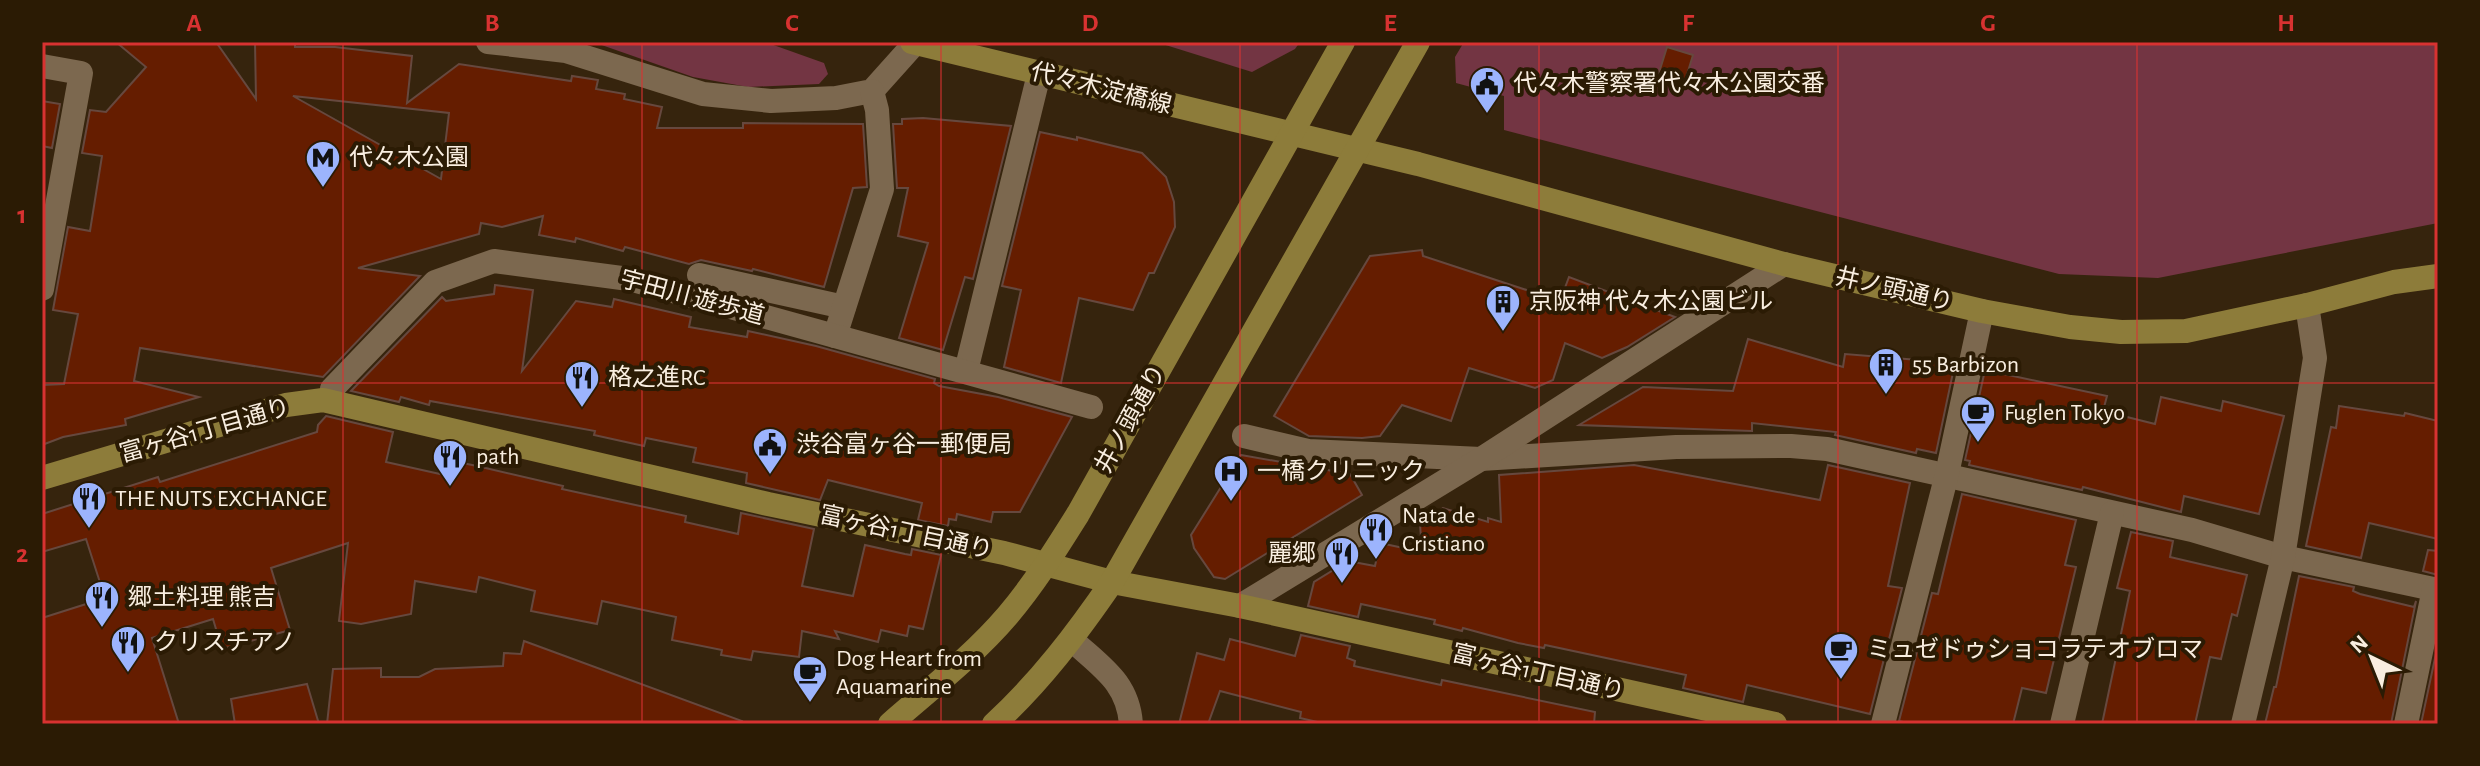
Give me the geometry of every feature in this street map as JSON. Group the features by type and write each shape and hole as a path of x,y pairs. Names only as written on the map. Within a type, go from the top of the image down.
{"street":[{"path":"488,42 566,51 703,94 771,101 836,98 872,91 913,42"},
{"name":"代々木淀橋線","path":"913,42 1290,135"},
{"path":"1290,135 1343,42"},
{"path":"994,724 1017,703 1072,640 1112,582 1418,42"},
{"path":"42,66 81,73 42,289"},
{"path":"966,371 1039,74"},
{"path":"835,336 882,189 877,110 872,91"},
{"name":"井ノ頭通り","path":"890,724 969,656 1008,615 1046,565 1078,514 1290,135 1357,150 1784,264 1982,311 2070,327 2121,332 2186,331 2307,305 2394,282 2438,276"},
{"name":"宇田川 遊歩道","path":"332,389 435,282 494,261 629,279 1091,407"},
{"path":"1240,606 1481,459 1784,264"},
{"path":"699,275 844,307"},
{"path":"2243,724 2283,557 2315,358 2307,305"},
{"path":"1883,724 1947,474 1982,311"},
{"name":"富ヶ谷1丁目通り","path":"42,478 286,405 323,400 768,504 1004,553 1112,582 1240,606 1775,724"},
{"path":"1244,436 1308,451 1481,459 1676,447 1791,446 1827,449 2192,530 2283,557 2436,590 2406,724"},
{"path":"2062,724 2112,513"},
{"path":"1072,640 1121,686 1131,724"}],"shaded area":[{"path":"593,42 765,42 824,63 828,74 819,84 748,87 693,77"},
{"path":"1156,42 1300,42 1295,49 1252,72"},
{"path":"1464,42 2438,42 2438,223 2158,278 2059,274 1504,130 1504,96 1456,83 1455,57"}],"building":[{"path":"116,42 216,42 256,99 255,42 295,42 295,47 335,47 412,56 407,103 459,64 571,81 572,76 598,80 596,89 625,94 624,99 662,107 657,128 743,128 743,123 863,124 867,187 853,188 824,287 753,269 701,260 689,264 625,247 623,251 576,238 575,242 539,235 543,216 502,227 481,223 479,234 358,268 420,276 323,377 140,348 134,381 199,397 125,419 126,425 63,437 42,445 42,385 64,384 78,314 53,310 68,227 90,231 102,156 82,153 90,110 106,112 146,67","holes":["293,96 449,113 441,179"]},
{"path":"1667,47 1693,55 1683,88 1657,79"},
{"path":"42,101 60,104 52,148 42,146"},
{"path":"902,119 1011,126 973,279 965,277 943,350 899,338 928,243 898,236 908,188 897,188 893,124 902,124"},
{"path":"1040,132 1077,140 1077,137 1142,153 1166,177 1174,202 1175,227 1154,273 1149,273 1133,310 1079,298 1061,383 1004,367 1021,290 1002,286"},
{"path":"1422,250 1423,256 1560,301 1569,277 1675,317 1627,347 1602,358 1565,343 1553,380 1535,388 1469,368 1451,421 1402,405 1380,436 1362,438 1309,436 1274,416 1370,256"},
{"path":"495,285 533,290 522,371 576,301 612,307 614,299 691,317 689,327 747,337 748,331 816,346 935,379 934,383 939,386 998,397 1072,417 1020,512 993,512 991,522 957,514 956,520 949,519 948,526 918,520 922,503 828,480 820,500 746,483 747,473 693,462 696,448 646,438 644,446 594,435 595,431 430,401 429,405 401,397 399,402 351,391 442,297 446,301 494,294"},
{"path":"1748,339 1843,367 1845,354 1955,363 1936,453 1917,449 1916,453 1835,435 1836,432 1752,423 1752,431 1579,425 1643,387 1733,391"},
{"path":"1985,370 2107,396 2103,411 2155,424 2161,397 2221,411 2223,401 2284,416 2259,514 2184,496 2181,512 2083,487 2082,490 1969,465 1970,461 1965,460"},
{"path":"2339,406 2404,416 2405,413 2438,421 2438,539 2369,523 2361,558 2306,546 2331,427 2336,428"},
{"path":"326,416 393,432 386,462 440,474 443,459 686,516 685,522 738,534 741,513 814,529 802,586 853,596 865,545 911,555 912,549 941,555 923,629 909,626 907,636 881,630 878,642 835,631 839,639 802,631 799,657 753,651 751,660 721,655 722,650 672,640 676,617 602,601 597,624 531,611 535,591 479,577 476,592 415,581 411,614 361,624 339,621 348,543 271,568 290,630 222,649 213,619 152,638 179,724 42,724 42,618 105,598 86,539 42,552 42,514 158,477 160,482 317,432 318,425"},
{"path":"1241,455 1350,474 1362,495 1225,579 1214,577 1194,548 1191,535"},
{"path":"1634,465 1820,500 1828,465 1910,483 1888,586 1902,588 1870,714 1747,685 1743,702 1683,688 1686,675 1545,645 1544,648 1518,643 1463,628 1462,631 1434,624 1435,620 1361,604 1358,617 1308,606 1314,582 1348,561 1375,566 1380,543 1422,552 1420,524 1443,508 1488,522 1488,518 1501,522 1499,475"},
{"path":"1962,494 2076,520 2065,565 2076,567 2046,693 2022,688 2013,724 1912,724 1899,721 1932,593 1938,594"},
{"path":"2131,532 2173,541 2170,557 2247,575 2237,616 2232,614 2221,659 2210,657 2195,724 2102,724 2130,591 2117,588"},
{"path":"2428,550 2438,551 2438,575 2423,571"},
{"path":"2299,576 2354,587 2353,591 2360,594 2414,607 2416,601 2391,724 2265,724 2276,687"},
{"path":"1301,635 1350,646 1347,658 1355,661 1354,666 1441,685 1442,680 1595,712 1594,724 1326,724 1300,718 1301,712 1220,691 1208,724 1179,724 1197,653 1224,660 1230,639 1295,656"},
{"path":"524,641 742,721 741,724 327,724 333,669 381,668 381,677 419,677 435,669 503,666 504,653 521,654"},
{"path":"2438,644 2438,724 2421,724"},
{"path":"307,684 319,724 235,724 231,699"}],"place":[{"name":"代々木警察署代々木公園交番","path":"1487,115"},
{"name":"代々木公園","path":"323,189"},
{"name":"京阪神 代々木公園ビル","path":"1503,333"},
{"name":"55 Barbizon","path":"1886,396"},
{"name":"格之進RC","path":"582,409"},
{"name":"Fuglen Tokyo","path":"1978,444"},
{"name":"渋谷富ヶ谷一郵便局","path":"770,476"},
{"name":"path","path":"450,488"},
{"name":"一橋クリニック","path":"1231,503"},
{"name":"THE NUTS EXCHANGE","path":"89,530"},
{"name":"Nata de Cristiano","path":"1376,561"},
{"name":"麗郷","path":"1342,585"},
{"name":"郷土料理 熊吉","path":"102,629"},
{"name":"クリスチアノ","path":"128,674"},
{"name":"ミュゼドゥショコラテオブロマ","path":"1841,681"},
{"name":"Dog Heart from Aquamarine","path":"810,704"}]}
